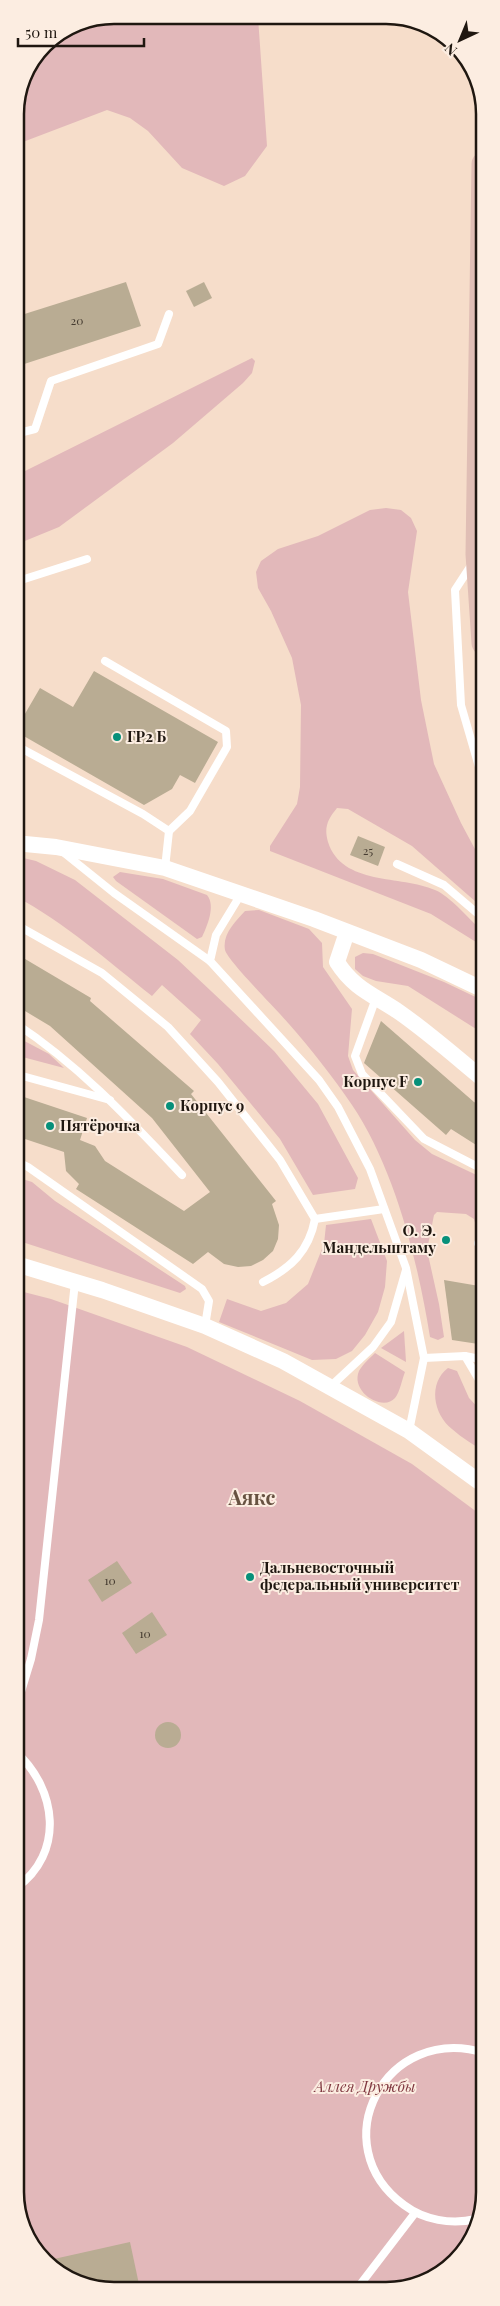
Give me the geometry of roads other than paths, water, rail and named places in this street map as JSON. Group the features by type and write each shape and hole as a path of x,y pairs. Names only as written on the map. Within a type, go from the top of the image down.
{"street":[{"path":"24,844 56,847 165,868 421,960 476,986"},
{"path":"346,932 337,962 356,986 399,1012 476,1074"},
{"path":"24,1266 205,1326 284,1361 409,1430 476,1479"}],"lane":[{"path":"24,432 35,429 51,381 158,344 168,314"},
{"path":"476,557 455,590 462,705 476,755"},
{"path":"24,579 87,558"},
{"path":"106,661 226,732 227,747 190,811 169,830 165,868"},
{"path":"24,750 169,830"},
{"path":"56,847 114,893 210,961 300,1059 338,1107 370,1169 406,1268 424,1358 409,1430"},
{"path":"397,864 444,885 476,912"},
{"path":"210,961 216,936 241,894"},
{"path":"24,929 102,973 168,1027 218,1082 280,1160 315,1218 312,1237 303,1250 284,1271 263,1282"},
{"path":"376,998 355,1056 362,1074 424,1139 476,1166"},
{"path":"24,1028 52,1047 112,1101 182,1175"},
{"path":"24,1076 112,1101"},
{"path":"24,1165 202,1289 209,1301 205,1326"},
{"path":"315,1218 384,1209"},
{"path":"331,1386 373,1347 391,1322 406,1268"},
{"path":"24,1682 39,1620 75,1282"},
{"path":"424,1358 465,1356 476,1358"},
{"path":"465,1356 476,1375"},
{"path":"24,1759 39,1778 47,1796 50,1814 49,1833 44,1852 35,1868 24,1880"},
{"path":"471,2219 441,2221 415,2213 391,2196 374,2172 367,2144 368,2115 378,2090 396,2068 416,2056 443,2047 467,2048 476,2050"},
{"path":"362,2282 415,2213"}],"place":[{"name":"ГР2 Б","path":"117,737"},
{"name":"Корпус F","path":"418,1082"},
{"name":"Корпус 9","path":"170,1106"},
{"name":"Пятёрочка","path":"50,1126"},
{"name":"О. Э. Мандельштаму","path":"446,1240"},
{"name":"Дальневосточный федеральный университет","path":"250,1577"}],"district":[{"name":"Аякс","path":"252,1498"}],"park label":[{"name":"Аллея Дружбы","path":"365,2087"}]}
